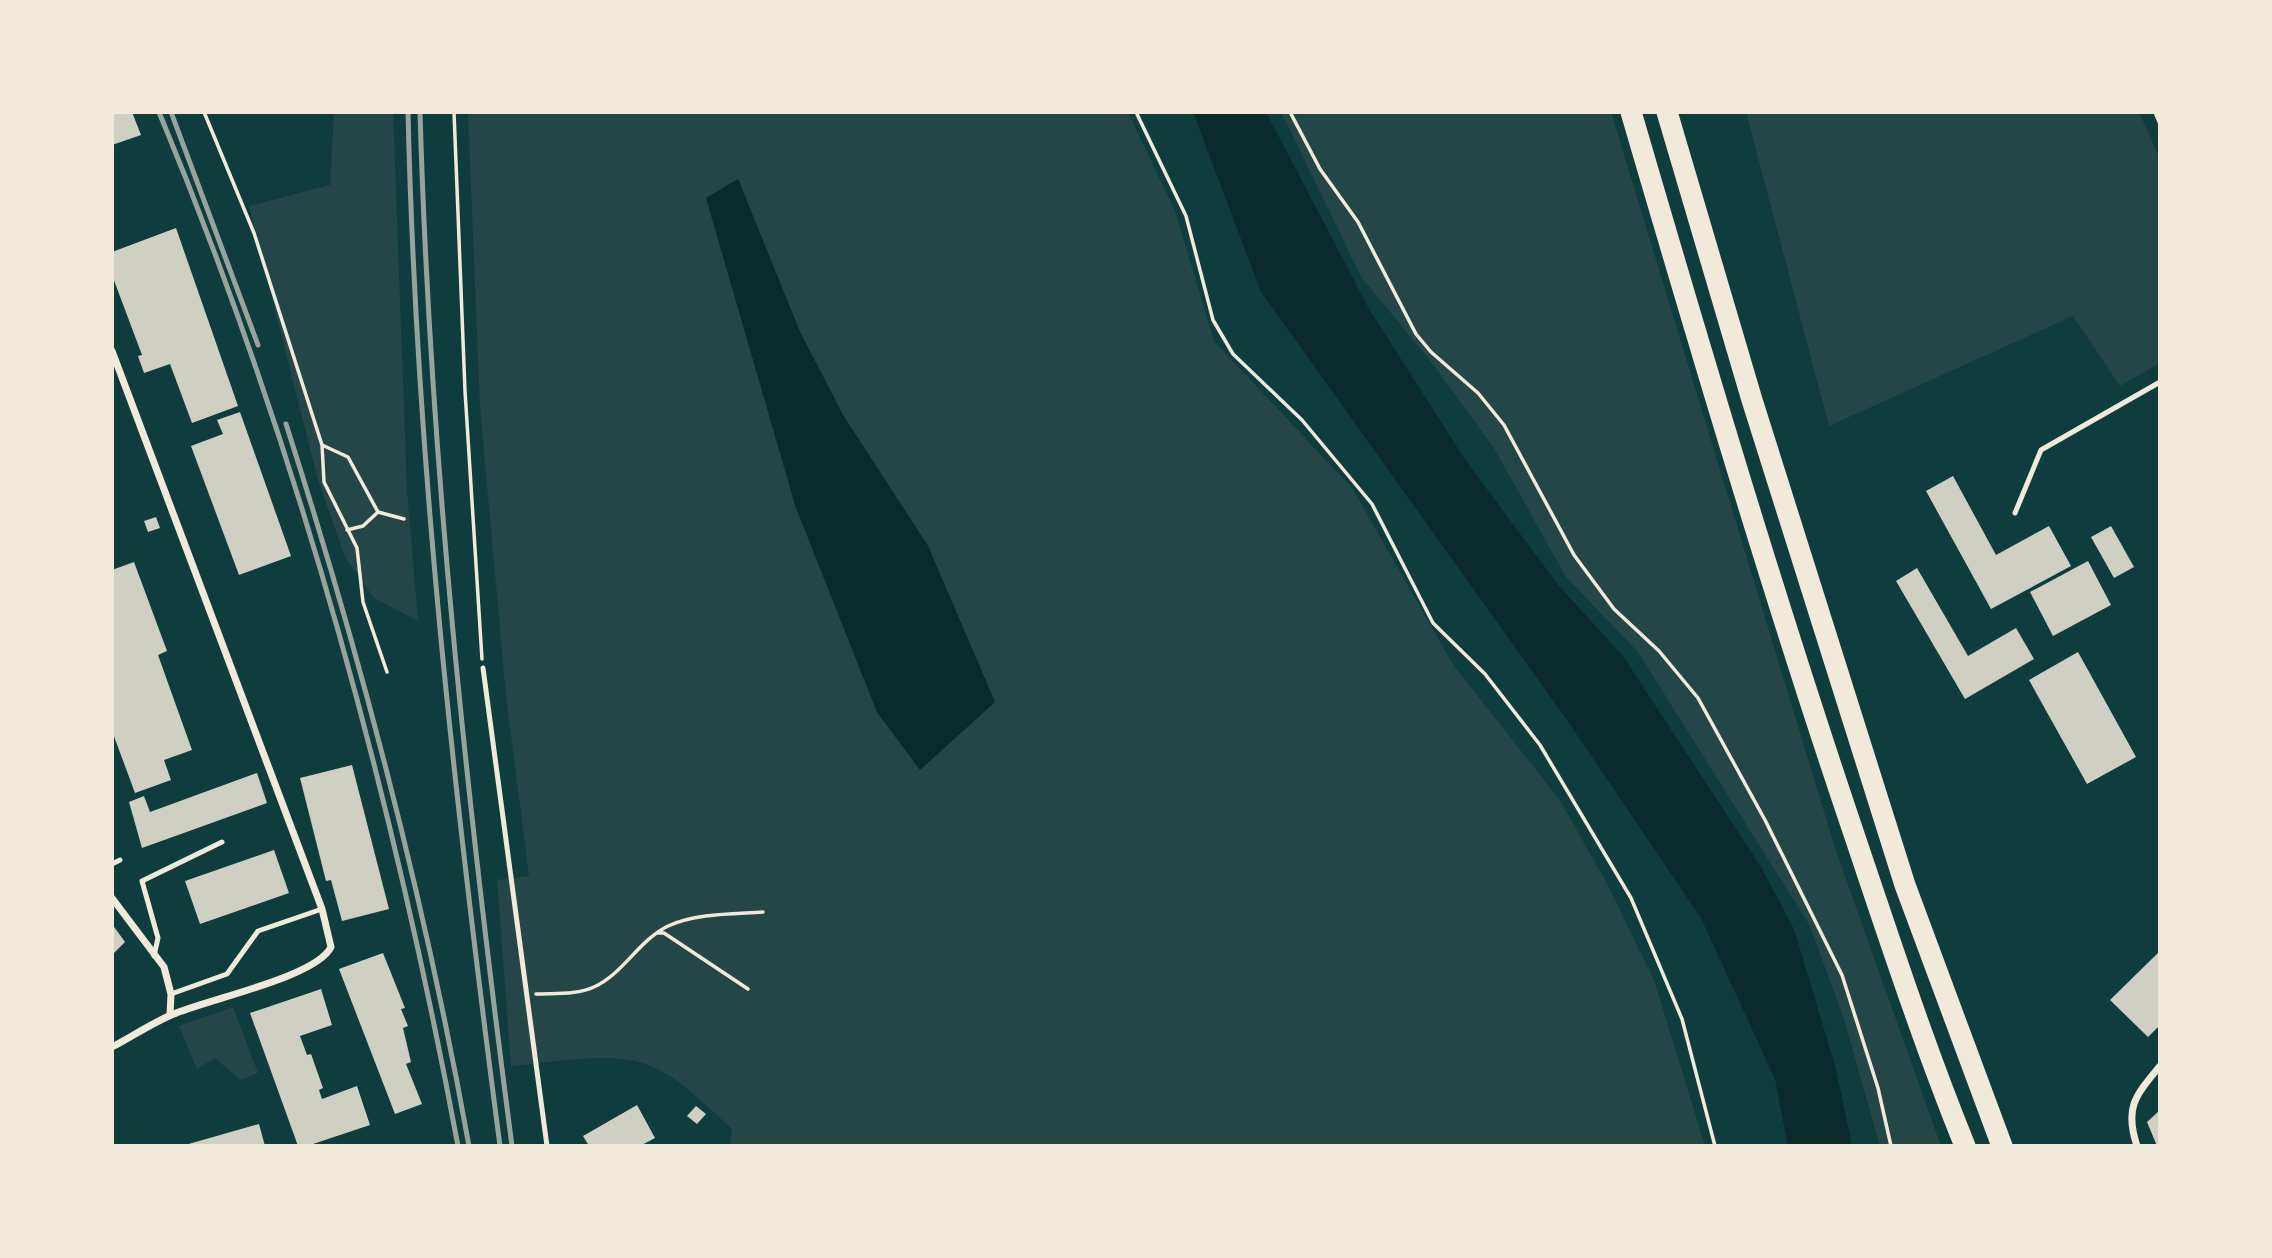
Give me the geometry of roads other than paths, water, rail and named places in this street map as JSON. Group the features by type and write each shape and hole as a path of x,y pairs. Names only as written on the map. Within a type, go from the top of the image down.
{"highway":[{"path":"1631,112 1717,409 1801,677 1965,1146"},
{"path":"1667,112 1752,400 1900,872 2002,1146"},
{"path":"1949,1105 1959,1146"}],"street":[{"path":"112,351 322,909 331,947 320,960 299,971 170,1015 112,1047"},
{"path":"112,898 169,977 170,1015"},
{"path":"2137,1146 2131,1129 2134,1096 2160,1066"}],"lane":[{"path":"2015,513 2041,450 2160,382"},
{"path":"483,668 547,1146"},
{"path":"154,956 158,938 142,881 222,842"},
{"path":"112,864 120,860"},
{"path":"171,994 227,974 258,931 322,909"}],"railway":[{"path":"159,112 209,237 255,364 336,621 403,882 458,1146"},
{"path":"171,112 258,345"},
{"path":"408,112 419,371 440,630 500,1146"},
{"path":"420,112 432,371 453,630 480,888 512,1146"},
{"path":"286,424 340,602 390,782 433,963 469,1146"}]}
